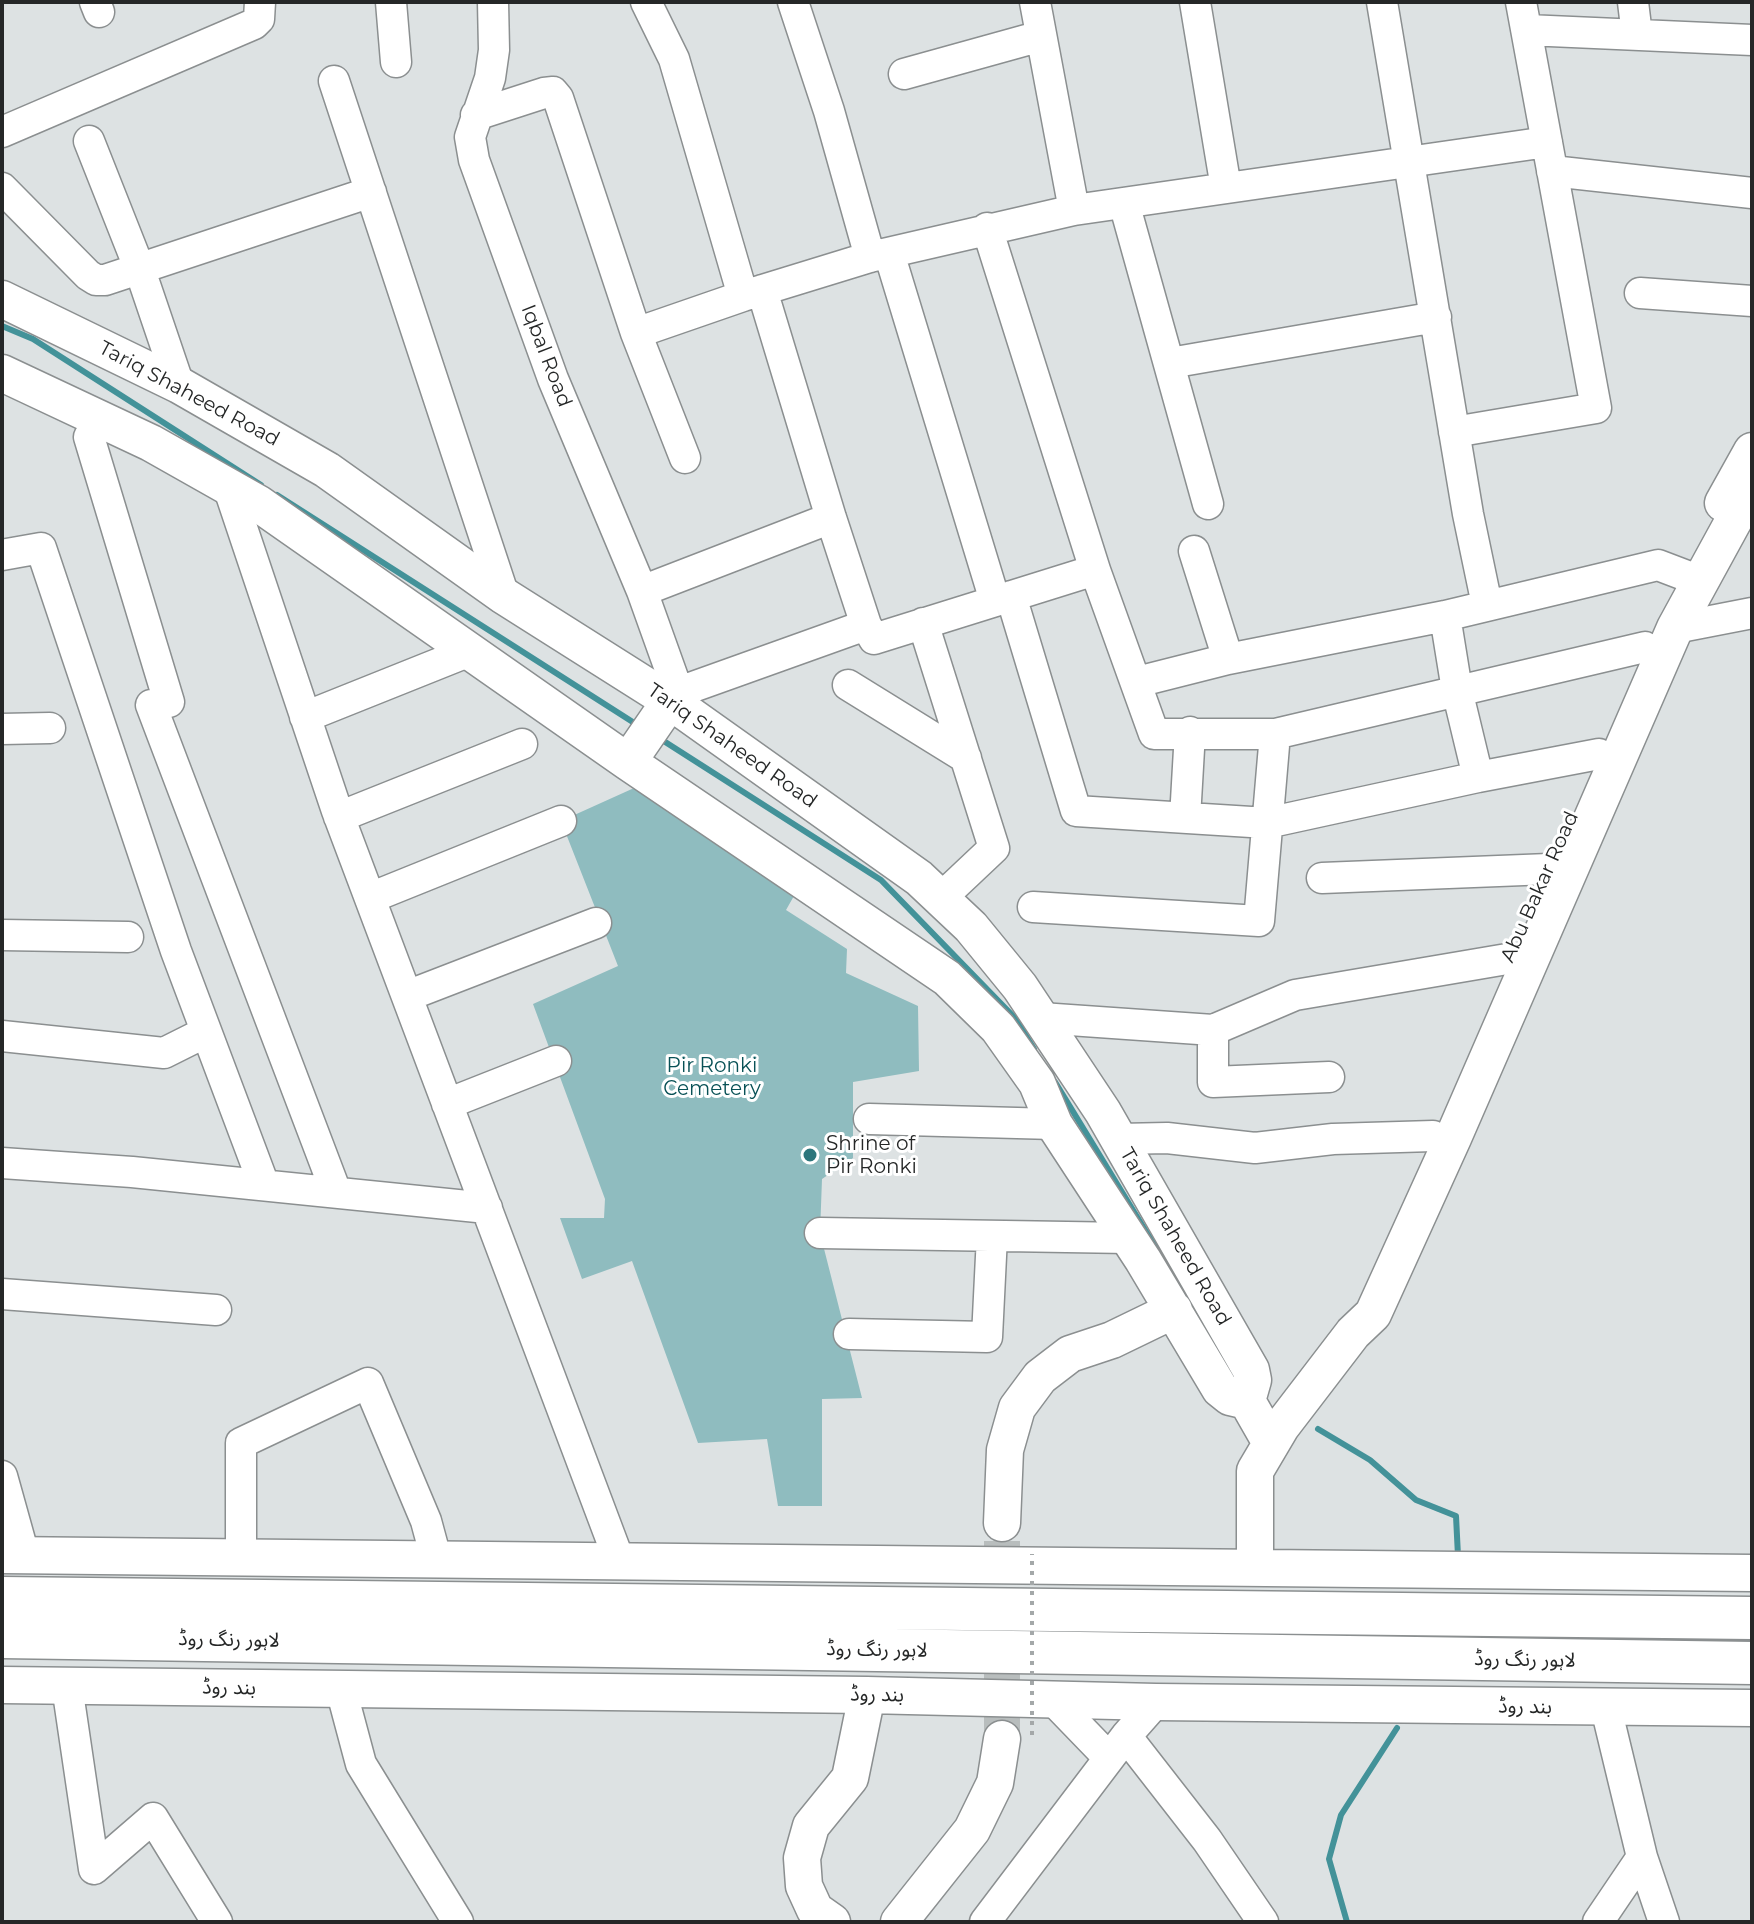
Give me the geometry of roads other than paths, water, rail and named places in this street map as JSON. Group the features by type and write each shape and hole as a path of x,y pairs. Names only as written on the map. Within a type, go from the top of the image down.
{"highway":[{"name":"لاہور رنگ روڈ","path":"2,1598 1752,1618"},
{"name":"لاہور رنگ روڈ","path":"2,1637 1752,1663"}],"main road":[{"name":"Tariq Shaheed Road","path":"2,299 179,385 327,470 504,596 670,701 919,878 971,927 1020,987 1119,1139 1251,1370 1253,1380 1247,1401 1271,1443"},
{"name":"Tariq Shaheed Road","path":"2,373 151,443 259,504 947,978 998,1028 1037,1083 1054,1124 1174,1310 1220,1389 1230,1397 1247,1401"},
{"name":"Abu Bakar Road","path":"1255,1567 1255,1471 1271,1443 1353,1333 1373,1314 1675,628 1691,578 1752,451"},
{"name":"Abu Bakar Road","path":"1353,1333 1358,1304 1645,647 1691,578 1742,520 1752,487"},
{"path":"630,759 670,701"},
{"path":"1002,1523 1005,1450 1017,1408 1040,1377 1070,1354 1112,1340 1174,1310"},
{"path":"13,1555 1752,1573"},
{"name":"بند روڈ","path":"2,1685 1752,1708"},
{"path":"832,1922 815,1910 804,1886 802,1858 811,1826 850,1778 867,1695"},
{"path":"899,1922 972,1830 1017,1737"}],"street":[{"path":"2,132 254,24 259,19 260,2"},
{"path":"391,2 396,62"},
{"name":"Iqbal Road","path":"493,2 494,50 490,78 470,137 474,160 553,379 642,591 676,686 670,701"},
{"path":"646,2 674,59 866,625 874,639 1095,570"},
{"path":"794,2 829,111 1076,811 1267,823 1599,754"},
{"path":"1035,2 1074,210"},
{"path":"1195,2 1226,188"},
{"path":"1382,2 1468,514 1487,605"},
{"path":"1633,2 1637,35"},
{"path":"1454,432 1596,408 1524,16 1637,35 1752,40"},
{"path":"904,74 1041,36"},
{"path":"334,81 504,596"},
{"path":"476,115 544,93 553,92 558,98 636,333 685,458"},
{"path":"89,141 140,270 179,385"},
{"path":"636,333 752,293 880,255 987,228 1074,210 1409,162 1550,157 1752,193"},
{"path":"2,188 96,280 140,270 371,192"},
{"path":"1124,203 1208,504"},
{"path":"987,228 1095,570 1154,734 1275,734 1645,647"},
{"path":"1640,293 1752,301"},
{"path":"1170,363 1436,317"},
{"path":"99,419 89,437 169,702 151,705 336,1192"},
{"path":"228,486 339,817 619,1560"},
{"path":"642,591 831,518"},
{"path":"2,555 41,548 176,951 264,1185"},
{"path":"1194,551 1228,659"},
{"path":"1137,682 1228,659 1445,616 1658,565 1691,578"},
{"path":"1675,628 1752,613"},
{"path":"1445,616 1457,690 1478,777"},
{"path":"923,623 994,848 941,898"},
{"path":"670,701 866,625"},
{"path":"305,717 470,651"},
{"path":"848,685 966,758"},
{"path":"2,729 50,728"},
{"path":"1185,818 1190,732"},
{"path":"1033,907 1259,921 1275,734"},
{"path":"339,817 522,744"},
{"path":"370,898 561,821"},
{"path":"1322,878 1549,869"},
{"path":"407,996 596,923"},
{"path":"2,935 128,937"},
{"path":"1041,1018 1213,1030 1295,995 1507,959"},
{"path":"1213,1030 1213,1082 1329,1077"},
{"path":"2,1036 164,1053 206,1032"},
{"path":"447,1104 556,1061"},
{"path":"869,1119 1054,1124"},
{"path":"1119,1139 1180,1138 1255,1148 1333,1139 1433,1136"},
{"path":"2,1163 487,1208"},
{"path":"820,1233 1128,1238"},
{"path":"849,1334 987,1337 992,1236"},
{"path":"2,1294 216,1310"},
{"path":"241,1557 241,1443 368,1383 426,1521 436,1558"},
{"path":"2,1476 13,1555"},
{"path":"67,1686 94,1869 153,1818 217,1922"},
{"path":"341,1689 361,1764 458,1922"},
{"path":"1052,1699 1117,1747 1207,1840 1263,1922"},
{"path":"985,1922 1117,1747 1156,1702"},
{"path":"1606,1708 1642,1857 1664,1922"},
{"path":"1598,1922 1642,1857"}],"waterway":[{"path":"2,326 33,339 261,485"},
{"path":"277,495 639,726"},
{"path":"659,738 881,880 1015,1018 1034,1049"},
{"path":"1055,1082 1226,1363"},
{"path":"1318,1429 1370,1460 1416,1500 1456,1516 1458,1556"},
{"path":"1347,1922 1329,1859 1341,1815 1397,1728"}],"tunnel":[{"path":"1002,1523 1002,1739"}],"place":[{"name":"Shrine of Pir Ronki","path":"810,1155"}],"park label":[{"name":"Pir Ronki Cemetery","path":"712,1078"}]}
